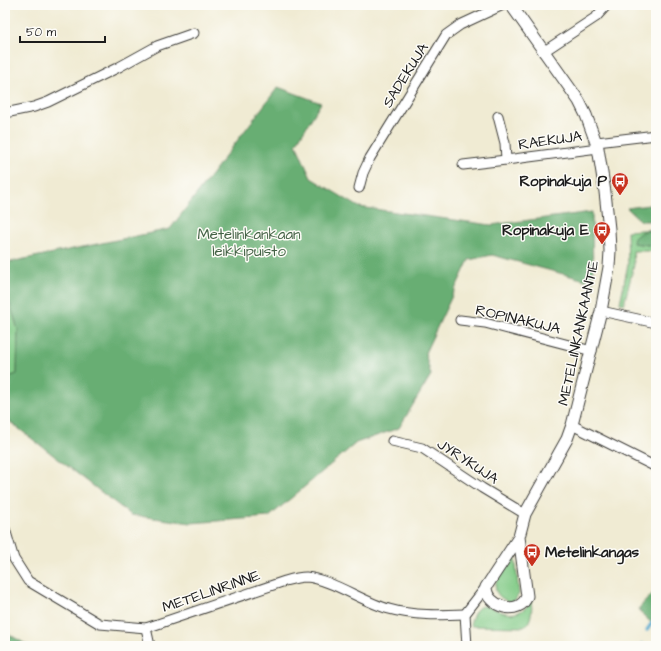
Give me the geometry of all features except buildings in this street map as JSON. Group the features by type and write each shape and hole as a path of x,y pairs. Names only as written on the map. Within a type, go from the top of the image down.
{"street":[{"name":"SADEKUJA","path":"359,188 363,173 370,158 446,36 460,25 503,5"},
{"name":"METELINKANKAANTIE","path":"511,5 579,101 588,120 598,145 608,218 610,251 608,277 592,351 567,439 525,514 519,537 486,587 486,591 490,598 500,606 506,608 519,606 526,599 527,591 519,537"},
{"path":"543,52 596,17 607,5"},
{"path":"5,113 34,107 48,102 119,67 157,46 194,33"},
{"name":"RAEKUJA","path":"498,116 505,142 506,160"},
{"name":"RAEKUJA","path":"463,165 506,160 656,134"},
{"path":"601,311 656,323"},
{"name":"ROPINAKUJA","path":"460,320 485,323 592,351"},
{"path":"572,425 656,467"},
{"name":"JYRYKUJA","path":"392,441 422,448 482,488 525,514"},
{"name":"METELINRINNE","path":"5,529 14,559 28,581 100,624 146,628 285,581 305,577 319,580 376,605 399,612 465,614"},
{"path":"467,646 465,614 486,587"},
{"path":"146,628 150,646"}],"green space":[{"name":"Metelinkankaan leikkipuisto","path":"278,87 321,103 296,144 311,178 359,207 491,225 592,212 593,282 492,255 469,260 425,353 431,375 399,428 356,443 269,517 191,523 131,515 5,418 5,378 17,374 18,330 5,287 5,263 170,229"},
{"path":"656,204 656,221 641,221 627,208"},
{"path":"656,229 641,232 633,243 656,246 656,251 633,251 634,265 624,304 620,303 628,264 627,231"},
{"path":"656,230 656,246 633,243 634,238 641,232"},
{"path":"5,287 18,330 17,374 5,378"},
{"path":"515,556 519,594 515,600 509,602 496,592 495,586 500,574"},
{"path":"656,590 656,627 641,613 639,608"},
{"path":"531,601 531,616 524,627 470,625 474,614 479,608 484,606 511,614 523,610"},
{"path":"5,632 29,646 5,646"}],"waterway":[{"path":"647,630 656,617"}],"place":[{"name":"Ropinakuja P","path":"620,196"},
{"name":"Ropinakuja E","path":"602,245"},
{"name":"Metelinkangas","path":"532,567"}]}
